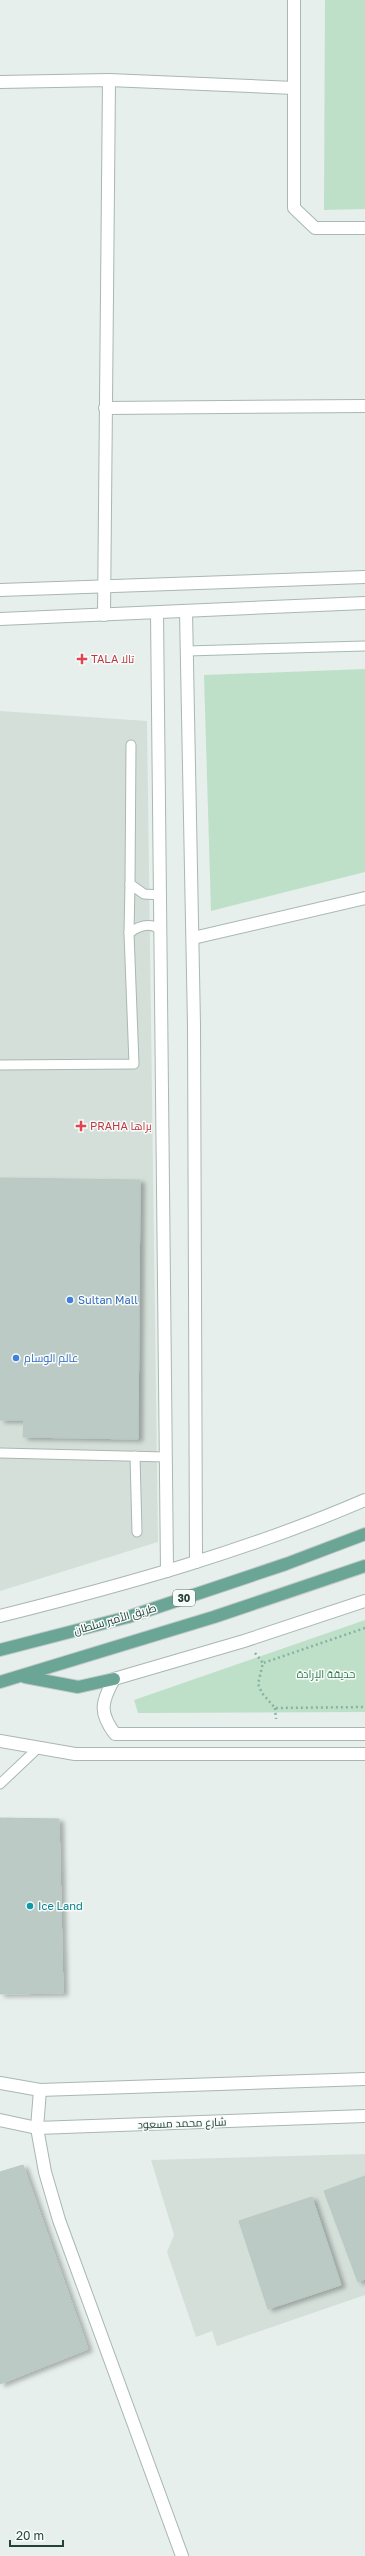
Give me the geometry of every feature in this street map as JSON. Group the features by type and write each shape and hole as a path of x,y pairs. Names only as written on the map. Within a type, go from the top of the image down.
{"main road":[{"name":"طريق الأمير سلطان","path":"0,1650 128,1617 286,1564 365,1534"},
{"path":"0,1682 214,1617 365,1566"},
{"path":"22,1676 78,1687 114,1678"}],"street":[{"path":"294,0 294,208 315,228 365,228"},
{"path":"0,82 109,80 294,88"},
{"path":"104,615 103,586 109,80"},
{"path":"105,408 365,406"},
{"path":"0,590 365,577"},
{"path":"0,618 157,613 365,602"},
{"path":"186,611 193,938 196,1562"},
{"path":"157,613 167,1571"},
{"path":"193,938 365,898"},
{"path":"0,1616 127,1584 300,1528 365,1500"},
{"path":"365,1601 244,1641 114,1678 104,1698 103,1711 106,1723 115,1734 365,1734"},
{"path":"0,1742 75,1754 365,1754"},
{"path":"0,2083 40,2090 365,2079"},
{"path":"40,2090 37,2128 45,2172 60,2220 182,2556"},
{"name":"شارع محمد مسعود","path":"0,2120 37,2128 365,2116"}],"lane":[{"path":"186,651 365,646"},
{"path":"0,1065 134,1064 129,933 131,745"},
{"path":"130,884 144,894 161,895"},
{"path":"129,933 144,925 153,925 161,930"},
{"path":"0,1453 166,1457"},
{"path":"135,1456 137,1532"},
{"path":"0,1784 37,1749"}],"path":[{"path":"365,1628 263,1663 258,1684 262,1693 275,1708 365,1707"}],"shaded area":[{"path":"0,711 147,721 158,1542 0,1591"},
{"path":"365,2154 365,2295 217,2346 212,2331 196,2337 167,2252 174,2235 151,2160"}],"green space":[{"path":"325,0 365,0 365,209 324,210"},
{"path":"365,669 365,872 211,911 204,675"},
{"name":"حديقة الإرادة","path":"365,1620 365,1712 138,1713 134,1700"}],"building":[{"name":"Sultan Mall","path":"0,1178 140,1180 138,1439 23,1437 24,1420 0,1420"},
{"name":"Ice Land","path":"0,1818 59,1819 63,1993 0,1994"},
{"path":"23,2165 88,2349 0,2384 0,2172"},
{"path":"365,2176 365,2279 358,2282 324,2191"},
{"path":"312,2197 341,2285 268,2309 239,2221"}],"place":[{"name":"TALA تالا","path":"82,659"},
{"name":"PRAHA براها","path":"81,1126"},
{"name":"Sultan Mall","path":"70,1300"},
{"name":"عالم الوسام","path":"16,1358"},
{"name":"Ice Land","path":"30,1906"}]}
